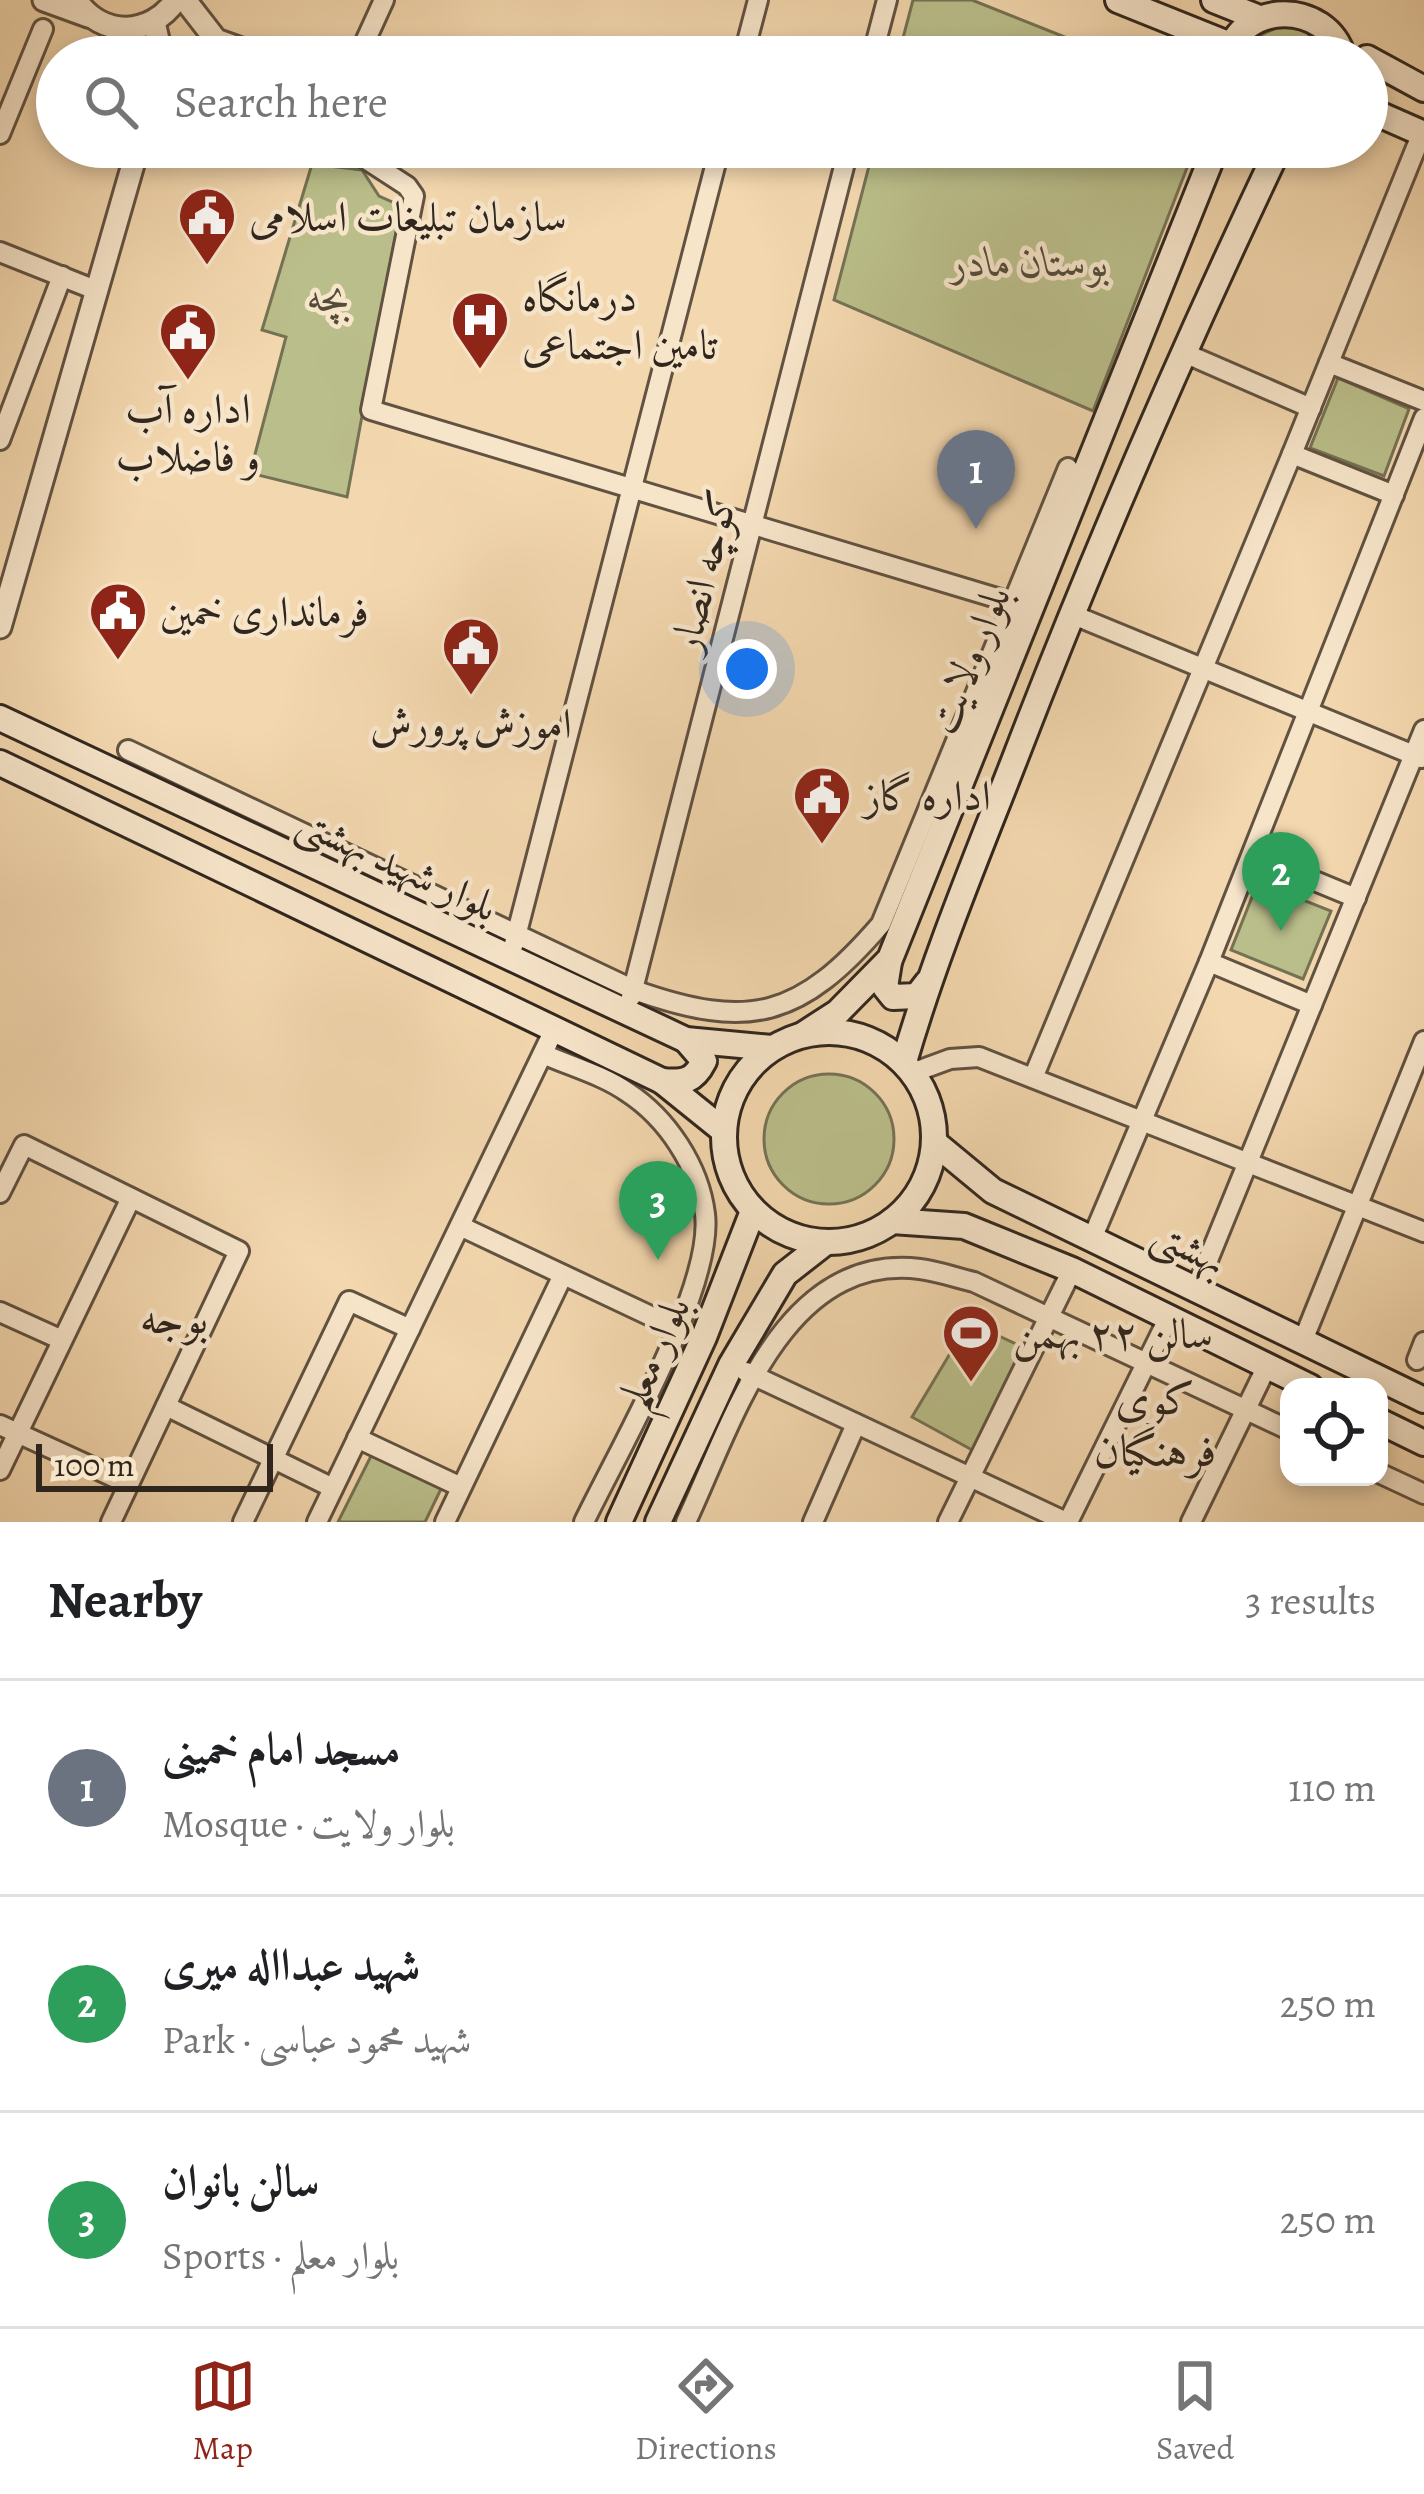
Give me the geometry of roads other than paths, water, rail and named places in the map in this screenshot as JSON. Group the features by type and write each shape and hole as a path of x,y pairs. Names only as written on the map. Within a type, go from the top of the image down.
{"main road":[{"path":"1118,0 1196,36"},
{"path":"1214,0 1266,8 1290,6 1334,29"},
{"path":"1242,36 1266,8"},
{"path":"1388,69 1424,89"},
{"path":"1388,118 1423,133"},
{"name":"بلوار ولایت","path":"804,1034 838,1012 890,959 1022,606 1207,168"},
{"name":"بلوار ولایت","path":"908,1068 927,983 1071,614 1182,352 1269,168"},
{"name":"بلوار شهید بهشتی","path":"0,718 630,1001 686,1040 772,1048"},
{"name":"بلوار شهید بهشتی","path":"0,763 662,1081 724,1132"},
{"path":"890,959 885,987 892,997 905,1001 917,996 927,983"},
{"path":"840,1032 875,1041 908,1068 933,1117 935,1142 922,1186 892,1221 850,1240 826,1242 786,1234 753,1210 726,1160 724,1132 739,1082 772,1048 804,1034 840,1032"},
{"path":"662,1081 682,1083 697,1075 704,1061 686,1040"},
{"name":"بهشتی","path":"935,1142 993,1191 1424,1400"},
{"name":"بلوار معلم","path":"619,1522 704,1336 753,1210"},
{"name":"بهشتی","path":"892,1221 964,1226 1072,1270 1292,1378"},
{"name":"بلوار معلم","path":"658,1522 730,1365 785,1274 826,1242"},
{"path":"1388,1425 1424,1443"}],"street":[{"path":"44,0 82,8 127,30 154,22 181,0 212,36"},
{"path":"368,36 384,0"},
{"path":"749,36 758,0"},
{"path":"878,36 887,0"},
{"path":"154,22 157,36"},
{"path":"40,36 43,28"},
{"path":"0,134 36,45"},
{"path":"1033,1078 1423,133"},
{"path":"0,626 131,168"},
{"path":"379,168 414,196 371,410 633,485 1022,606"},
{"path":"128,750 513,947 715,168"},
{"name":"کوچه انصار","path":"630,1001 844,168"},
{"path":"0,252 94,289"},
{"path":"0,440 62,276"},
{"path":"1182,352 1311,408"},
{"path":"1329,364 1424,401"},
{"path":"1091,1241 1253,856 1394,495 1418,451 1424,418"},
{"path":"1292,454 1394,495"},
{"path":"630,1001 699,1013 746,1013 808,994 843,968 880,924 1022,606 1068,468"},
{"path":"1071,614 1419,757"},
{"path":"1195,1292 1356,898 1419,757 1424,730"},
{"path":"1253,856 1356,898"},
{"path":"1209,962 1312,1005"},
{"path":"317,1522 554,1030"},
{"path":"1302,1343 1424,1041"},
{"path":"543,1054 626,1090 665,1124 691,1168 705,1216 698,1275 584,1522"},
{"path":"908,1068 979,1057 1424,1232"},
{"path":"0,1193 24,1145 239,1251 111,1522"},
{"path":"0,1471 9,1429 62,1340 131,1198"},
{"path":"460,1226 676,1328"},
{"path":"686,1522 755,1376 802,1307 876,1271 918,1268 974,1282 1280,1426"},
{"path":"947,1522 1072,1270"},
{"path":"445,1522 563,1275"},
{"path":"243,1522 349,1301 410,1330"},
{"path":"0,1312 62,1340"},
{"path":"730,1365 1067,1522 1169,1317"},
{"path":"1192,1522 1267,1366"},
{"path":"166,1406 333,1488"},
{"path":"813,1522 856,1424"},
{"path":"9,1429 129,1484"},
{"path":"357,1438 461,1487"},
{"path":"1388,1476 1424,1494"}],"place":[{"name":"سازمان تبلیغات اسلامی","path":"207,267"},
{"name":"درمانگاه تامین اجتماعی","path":"480,371"},
{"name":"اداره آب و فاضلاب","path":"188,382"},
{"name":"مسجد امام خمینی","path":"976,529"},
{"name":"فرمانداری خمین","path":"118,662"},
{"name":"اموزش پرورش","path":"471,697"},
{"name":"اداره گاز","path":"822,846"},
{"name":"شهید عبدااله میری","path":"1281,931"},
{"name":"سالن بانوان","path":"658,1260"},
{"name":"سالن ۲۲ بهمن","path":"971,1384"}],"district":[{"name":"بوجه","path":"174,1317"},
{"name":"کوی فرهنگیان","path":"1155,1424"}],"park label":[{"name":"بوستان مادر","path":"1030,261"},
{"name":"بچه","path":"329,296"}]}
